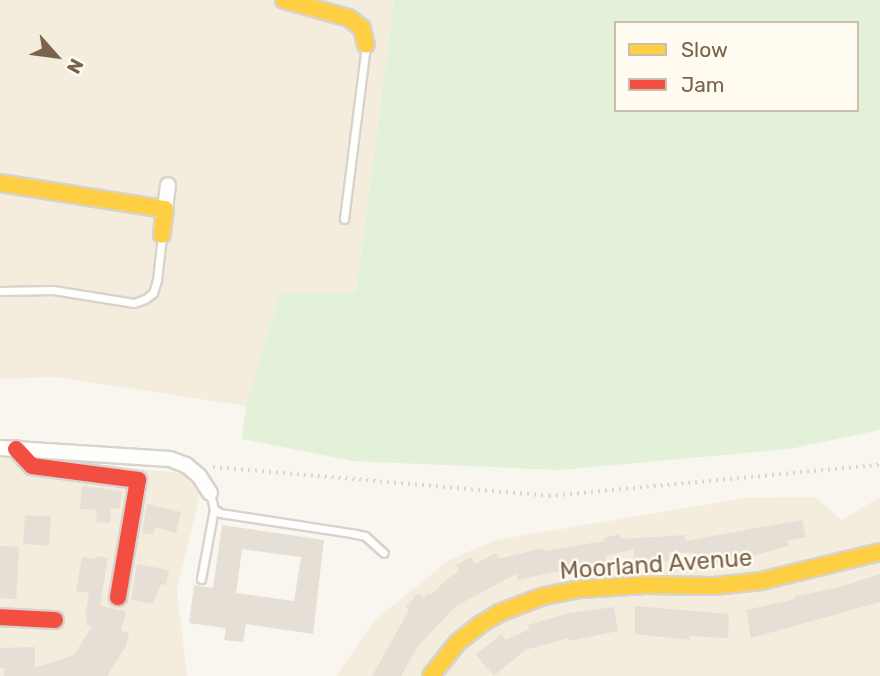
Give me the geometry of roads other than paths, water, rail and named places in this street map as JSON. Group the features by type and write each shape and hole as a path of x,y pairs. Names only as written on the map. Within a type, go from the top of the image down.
{"street":[{"path":"284,0 348,18 362,27 366,46"},
{"path":"0,183 165,209"},
{"path":"162,235 168,185"},
{"path":"8,449 170,459 186,465 199,476 210,493"},
{"path":"8,449 32,466 138,480"},
{"path":"118,597 142,458"},
{"name":"Moorland Avenue","path":"431,676 458,642 481,624 499,613 544,596 581,589 645,585 714,586 761,581 874,553"},
{"path":"0,617 55,620"}],"lane":[{"path":"344,219 366,46"},
{"path":"0,291 53,290 134,303 153,293 162,235"},
{"path":"201,579 214,509 210,493"},
{"path":"214,509 219,513 365,536 384,553"}]}
